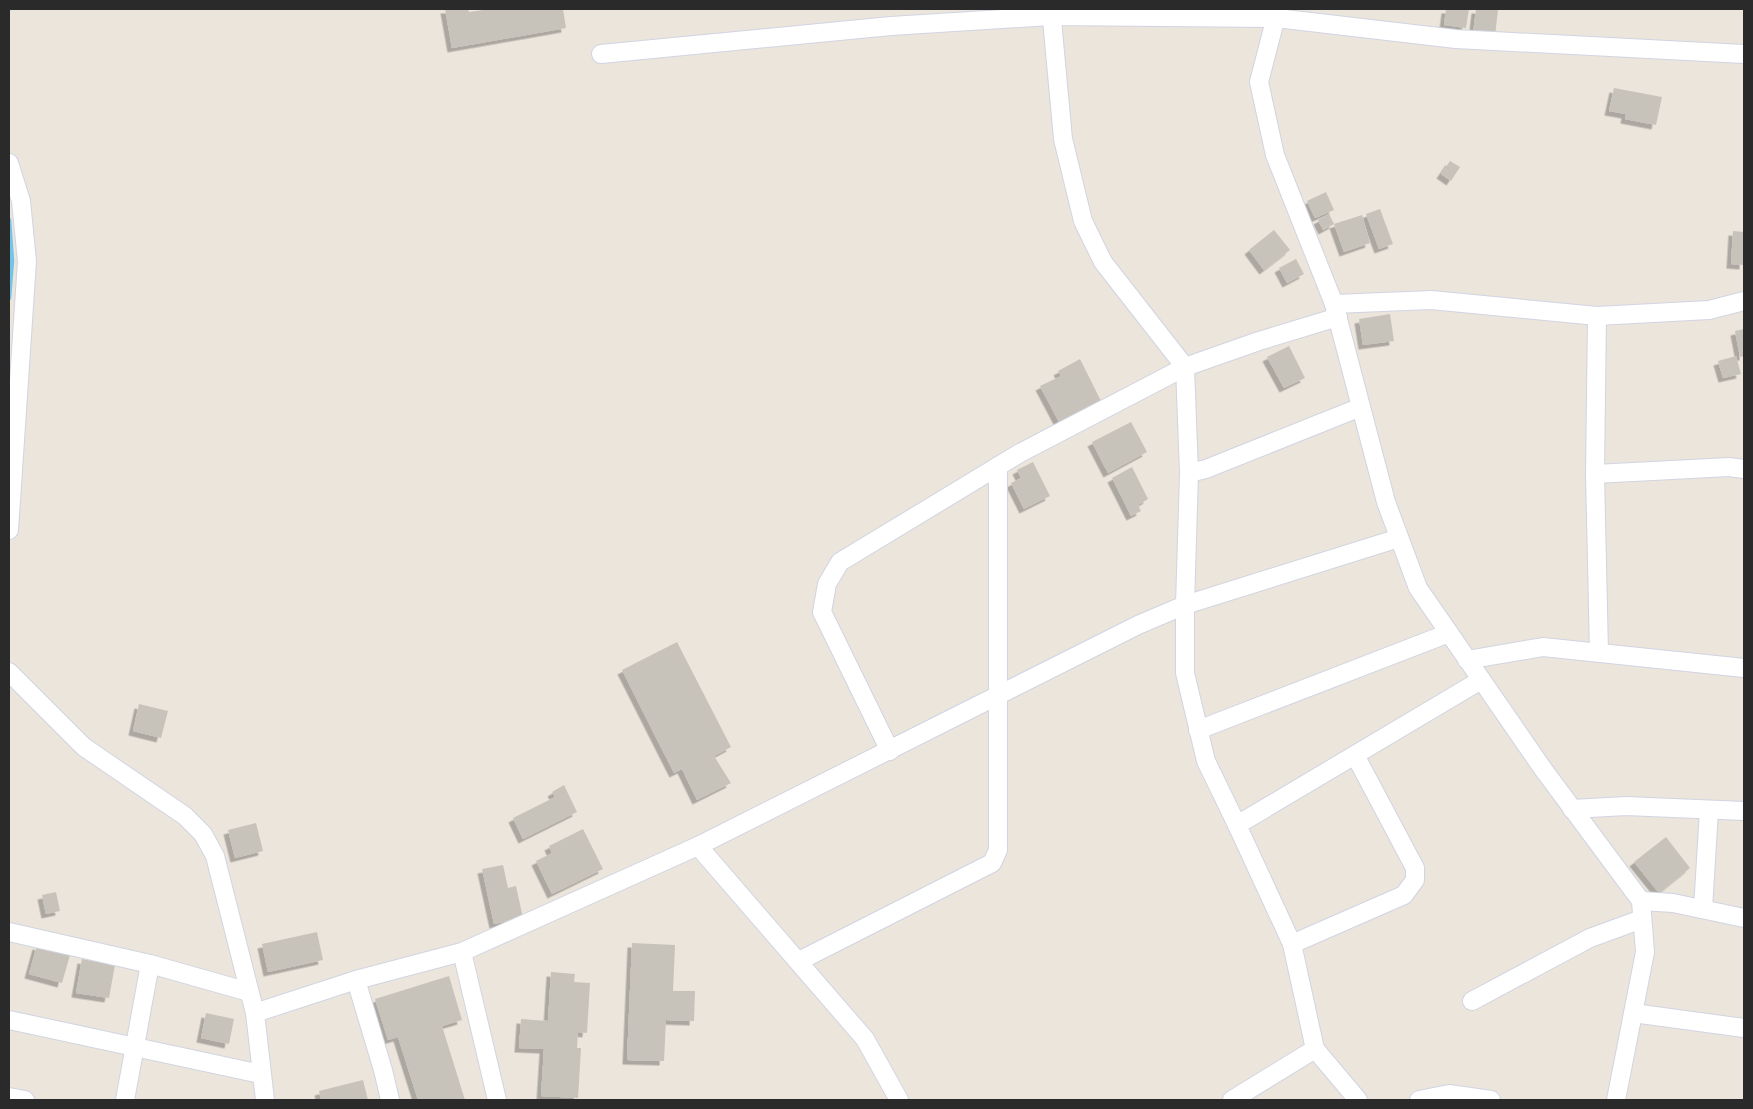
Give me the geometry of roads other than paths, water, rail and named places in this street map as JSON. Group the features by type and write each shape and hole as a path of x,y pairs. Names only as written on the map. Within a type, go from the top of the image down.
{"street":[{"path":"1051,12 1063,140 1083,221 1103,262 1185,367 1189,473 1184,605 1185,673 1206,761 1292,944 1314,1049 1358,1100"},
{"path":"601,54 1051,12 1277,13 1456,38 1744,54"},
{"path":"1277,13 1259,82 1275,155 1336,311 1386,502 1418,588 1572,809 1641,901 1645,952 1616,1100"},
{"path":"9,162 21,201 27,261 9,530"},
{"path":"890,751 822,612 827,584 840,562 998,466 1185,367 1336,311 1431,300 1597,316 1708,310 1744,302"},
{"path":"1597,316 1595,474 1599,653"},
{"path":"1189,473 1206,469 1361,407"},
{"path":"799,961 992,863 998,850 998,466"},
{"path":"1595,474 1729,467 1744,469"},
{"path":"254,1013 356,980 462,952 698,846 1138,625 1184,605 1399,538"},
{"path":"1198,730 1449,633"},
{"path":"1467,660 1543,647 1744,664"},
{"path":"9,672 84,747 185,816 203,834 215,856 254,1013 260,1074 265,1100"},
{"path":"1236,826 1481,680"},
{"path":"1292,944 1404,894 1416,880 1415,868 1355,755"},
{"path":"1572,809 1626,806 1744,811"},
{"path":"1703,909 1710,810"},
{"path":"698,846 865,1039 899,1100"},
{"path":"1641,901 1673,903 1744,918"},
{"path":"1472,1002 1590,938 1642,919"},
{"path":"9,932 150,964 249,992"},
{"path":"462,952 497,1100"},
{"path":"126,1100 134,1046 150,964"},
{"path":"356,980 390,1100"},
{"path":"1633,1013 1744,1028"},
{"path":"9,1020 260,1074"},
{"path":"1232,1100 1314,1049"},
{"path":"1419,1100 1449,1094 1491,1100"},
{"path":"9,1097 26,1100"}],"waterway":[{"path":"9,220 12,261 9,298"}]}
